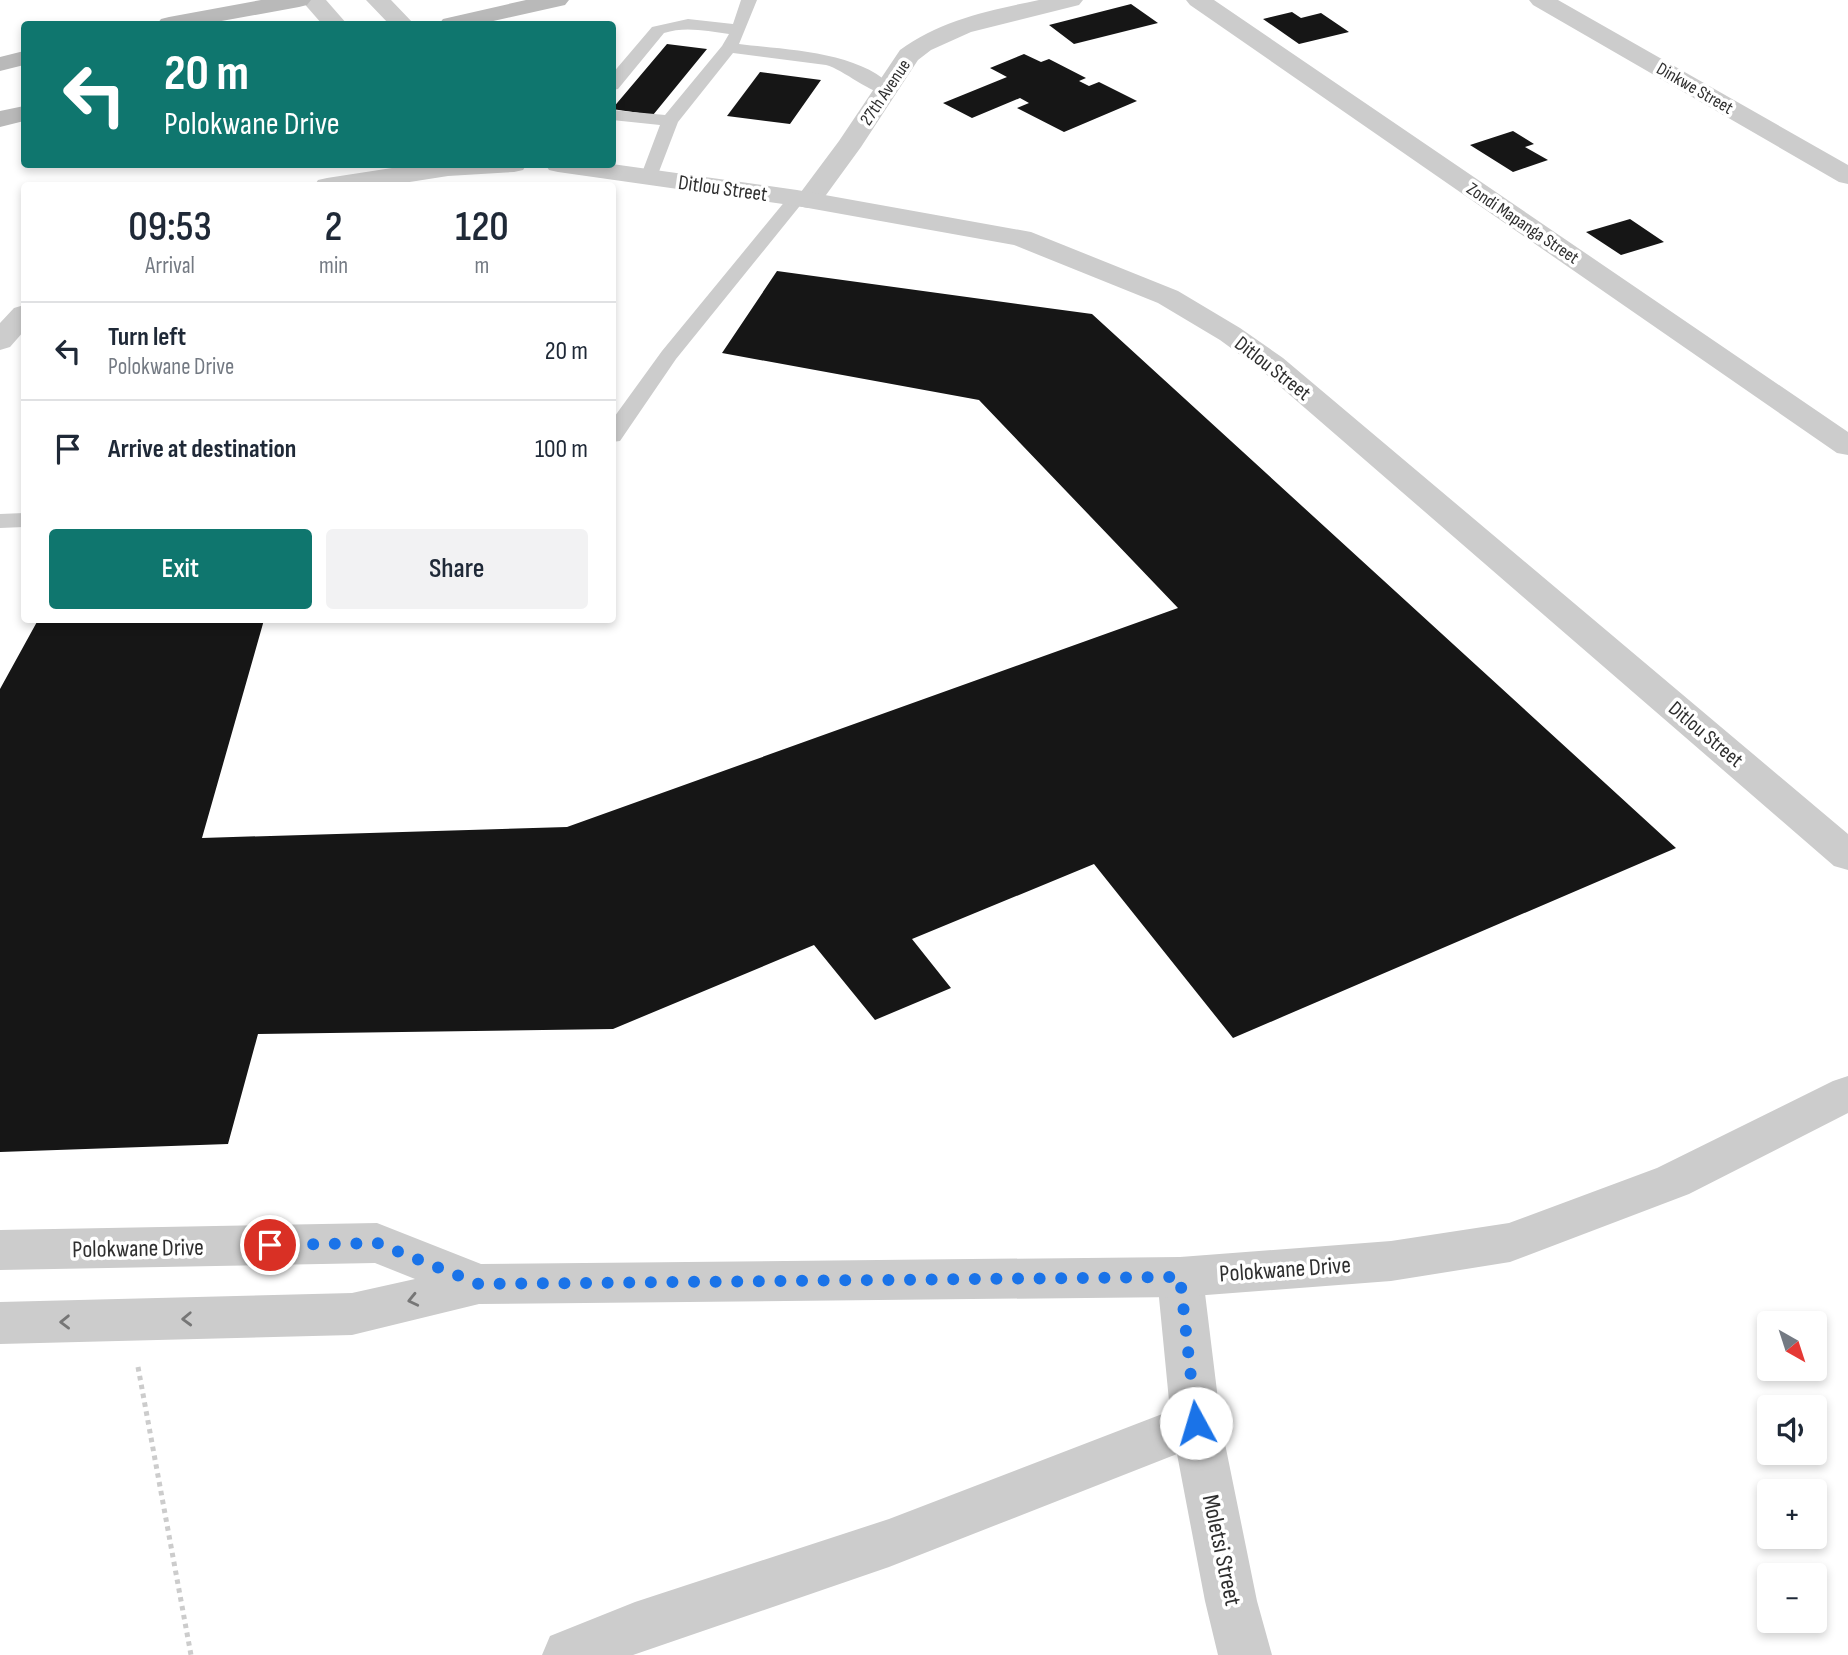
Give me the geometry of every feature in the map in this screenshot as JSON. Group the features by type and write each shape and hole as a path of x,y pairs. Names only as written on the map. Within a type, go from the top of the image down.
{"main road":[{"path":"215,14 254,0"},
{"path":"183,21 299,0"},
{"path":"464,21 557,0"},
{"path":"0,64 21,59"},
{"path":"0,119 21,115"}],"street":[{"path":"313,0 332,21"},
{"path":"378,0 399,21"},
{"name":"27th Avenue","path":"802,199 843,157 910,54 937,38 1000,16 1071,0"},
{"name":"Zondi Mapanga Street","path":"1198,0 1848,446"},
{"name":"Dinkwe Street","path":"1541,0 1848,176"},
{"path":"356,180 378,168"},
{"path":"346,182 447,168"},
{"name":"Ditlou Street","path":"584,168 802,199 1021,238 1168,297 1230,334 1272,364 1848,856"},
{"path":"0,341 21,317"},
{"name":"Polokwane Drive","path":"0,1323 352,1314 479,1284 1180,1277 1391,1261 1510,1242 1673,1181 1848,1093"},
{"name":"Polokwane Drive","path":"0,1250 377,1243 479,1284"},
{"name":"Moletsi Street","path":"1180,1277 1196,1423 1231,1601 1245,1655"},
{"path":"569,1655 635,1628 889,1543 1196,1423"}],"lane":[{"path":"649,178 670,121 729,48 739,30 749,0"},
{"path":"616,80 658,30 666,26 677,24 739,30"},
{"path":"729,48 846,65 886,90"},
{"path":"616,115 670,121"},
{"path":"616,430 669,355 802,199"},
{"path":"0,521 21,520"}],"path":[{"path":"130,1321 191,1655"}],"building":[{"path":"1131,4 1158,23 1074,44 1049,25"},
{"path":"1292,12 1301,18 1321,13 1349,32 1299,44 1263,19"},
{"path":"667,44 707,49 653,115 616,110 616,104"},
{"path":"1024,54 1041,62 1049,59 1086,78 1079,81 1089,86 1099,82 1137,101 1064,132 1017,108 1029,103 1020,98 972,118 943,103 1007,77 990,68"},
{"path":"760,72 821,80 790,124 727,116"},
{"path":"1513,131 1534,144 1525,147 1548,160 1513,172 1470,145"},
{"path":"1630,219 1664,242 1621,255 1586,232"},
{"path":"777,271 1092,314 1676,848 1233,1038 1094,864 912,939 951,988 875,1020 814,945 613,1029 258,1034 228,1144 0,1152 0,689 36,623 263,623 202,838 567,827 1178,608 979,400 722,353"}],"route":[{"path":"270,1245 377,1243 479,1284 1180,1277 1196,1423"}]}
